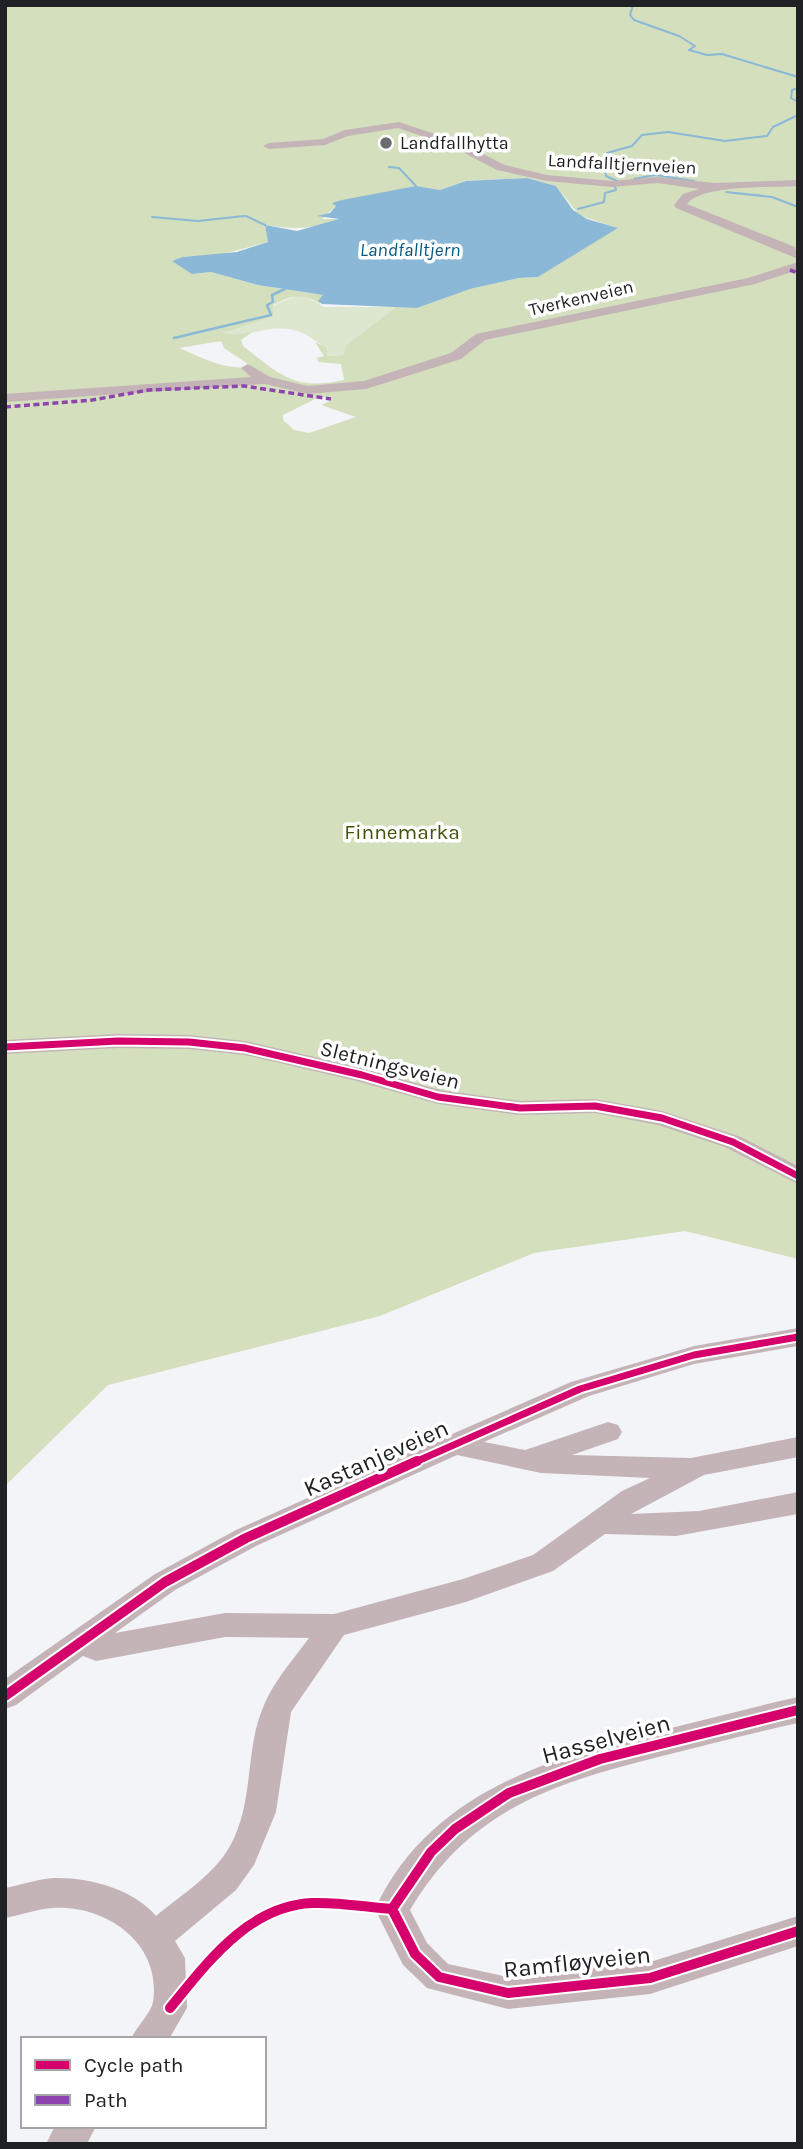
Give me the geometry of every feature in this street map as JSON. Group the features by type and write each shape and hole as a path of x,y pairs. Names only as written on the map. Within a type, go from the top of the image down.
{"street":[{"name":"Landfalltjernveien","path":"269,146 331,141 345,132 407,125 455,144 501,168 528,175 612,184 657,180 715,187 798,183"},
{"path":"715,187 687,195 680,205 798,255"},
{"name":"Tverkenveien","path":"5,398 131,387 265,380 315,391 335,386 380,382 456,356 481,337 583,318 626,305 750,281 798,266"},
{"path":"248,368 265,380"},
{"path":"5,384 28,397"},
{"name":"Sletningsveien","path":"5,1047 118,1041 189,1042 245,1048 362,1075 439,1097 520,1108 595,1106 662,1118 733,1142 798,1176"},
{"name":"Kastanjeveien","path":"5,1696 165,1582 246,1538 580,1390 694,1355 798,1337"},
{"path":"525,1461 608,1432"},
{"path":"455,1444 488,1455 586,1468 698,1466 798,1447"},
{"path":"80,1640 96,1649 225,1625 334,1626 479,1586 543,1563 632,1499 698,1466"},
{"path":"599,1522 650,1527 691,1526 798,1503"},
{"path":"155,1937 224,1880 243,1855 260,1812 276,1712 286,1692 334,1626"},
{"name":"Hasselveien","path":"392,1909 430,1852 467,1819 540,1777 589,1760 798,1710"},
{"path":"5,1902 54,1893 103,1899 138,1919 155,1937 168,1958 170,2008 149,2037"},
{"name":"Ramfløyveien","path":"392,1909 415,1954 439,1977 508,1993 650,1978 714,1955 798,1931"},
{"path":"64,2144 76,2128"}],"green space":[{"name":"Finnemarka","path":"5,5 798,5 798,1259 685,1231 534,1253 380,1316 108,1385 5,1486","holes":["527,178 556,186 579,215 617,228 538,277 519,278 470,289 417,308 396,307 347,345 343,355 327,356 326,347 315,342 324,356 317,358 318,362 341,364 344,380 313,383 289,378 243,346 241,340 253,332 223,333 273,316 273,305 286,299 302,297 320,304 323,295 258,285 211,272 192,274 183,257 219,255 268,242 265,225 286,228 313,227 341,219 322,219 336,206 415,186 440,190 466,181","221,341 224,348 251,366 223,365 179,348","321,396 332,400 321,405 356,417 309,433 294,430 283,420 283,415"]},
{"name":"Landfalltjern","path":"303,295 324,307 396,307 348,345 343,355 327,356 325,347 305,334 287,329 222,334 282,302"}],"water":[{"name":"Landfalltjern","path":"527,178 556,186 573,210 587,219 618,228 538,277 519,278 470,289 417,308 322,304 318,301 323,295 258,285 211,272 192,274 172,261 183,257 237,252 268,242 265,225 297,231 339,219 317,216 330,213 336,206 332,203 342,200 416,186 440,190 466,181"}],"waterway":[{"path":"153,5 196,5"},
{"path":"633,5 630,15 634,20 679,36 695,46 689,50 707,55 722,54 798,77"},
{"path":"798,88 792,90 791,98 798,102"},
{"path":"605,163 607,153 632,146 642,135 668,132 725,141 767,136 773,127 798,115"},
{"path":"605,165 606,176 619,182"},
{"path":"389,167 399,168 416,186"},
{"path":"634,179 655,175 694,181"},
{"path":"578,209 604,202 605,193 616,190 615,186"},
{"path":"726,192 772,197 798,207"},
{"path":"152,217 198,221 244,216"},
{"path":"246,216 265,225"},
{"path":"174,338 271,315 267,305 273,302 272,295 285,289"}],"marked path":[{"path":"790,270 798,273"},
{"path":"5,407 92,400 149,390 244,386 331,399"}],"cycle path":[{"path":"5,1047 118,1041 189,1042 245,1048 362,1075 438,1097 520,1108 595,1106 662,1118 733,1142 798,1176"},
{"path":"5,1696 165,1582 246,1538 398,1469 580,1389 694,1355 798,1337"},
{"path":"392,1909 431,1852 481,1809 509,1793 568,1768 798,1710"},
{"path":"170,2008 227,1944 261,1918 280,1909 323,1903 392,1909"},
{"path":"392,1909 415,1954 439,1977 508,1993 650,1978 798,1931"}],"place":[{"name":"Landfallhytta","path":"386,143"}]}
